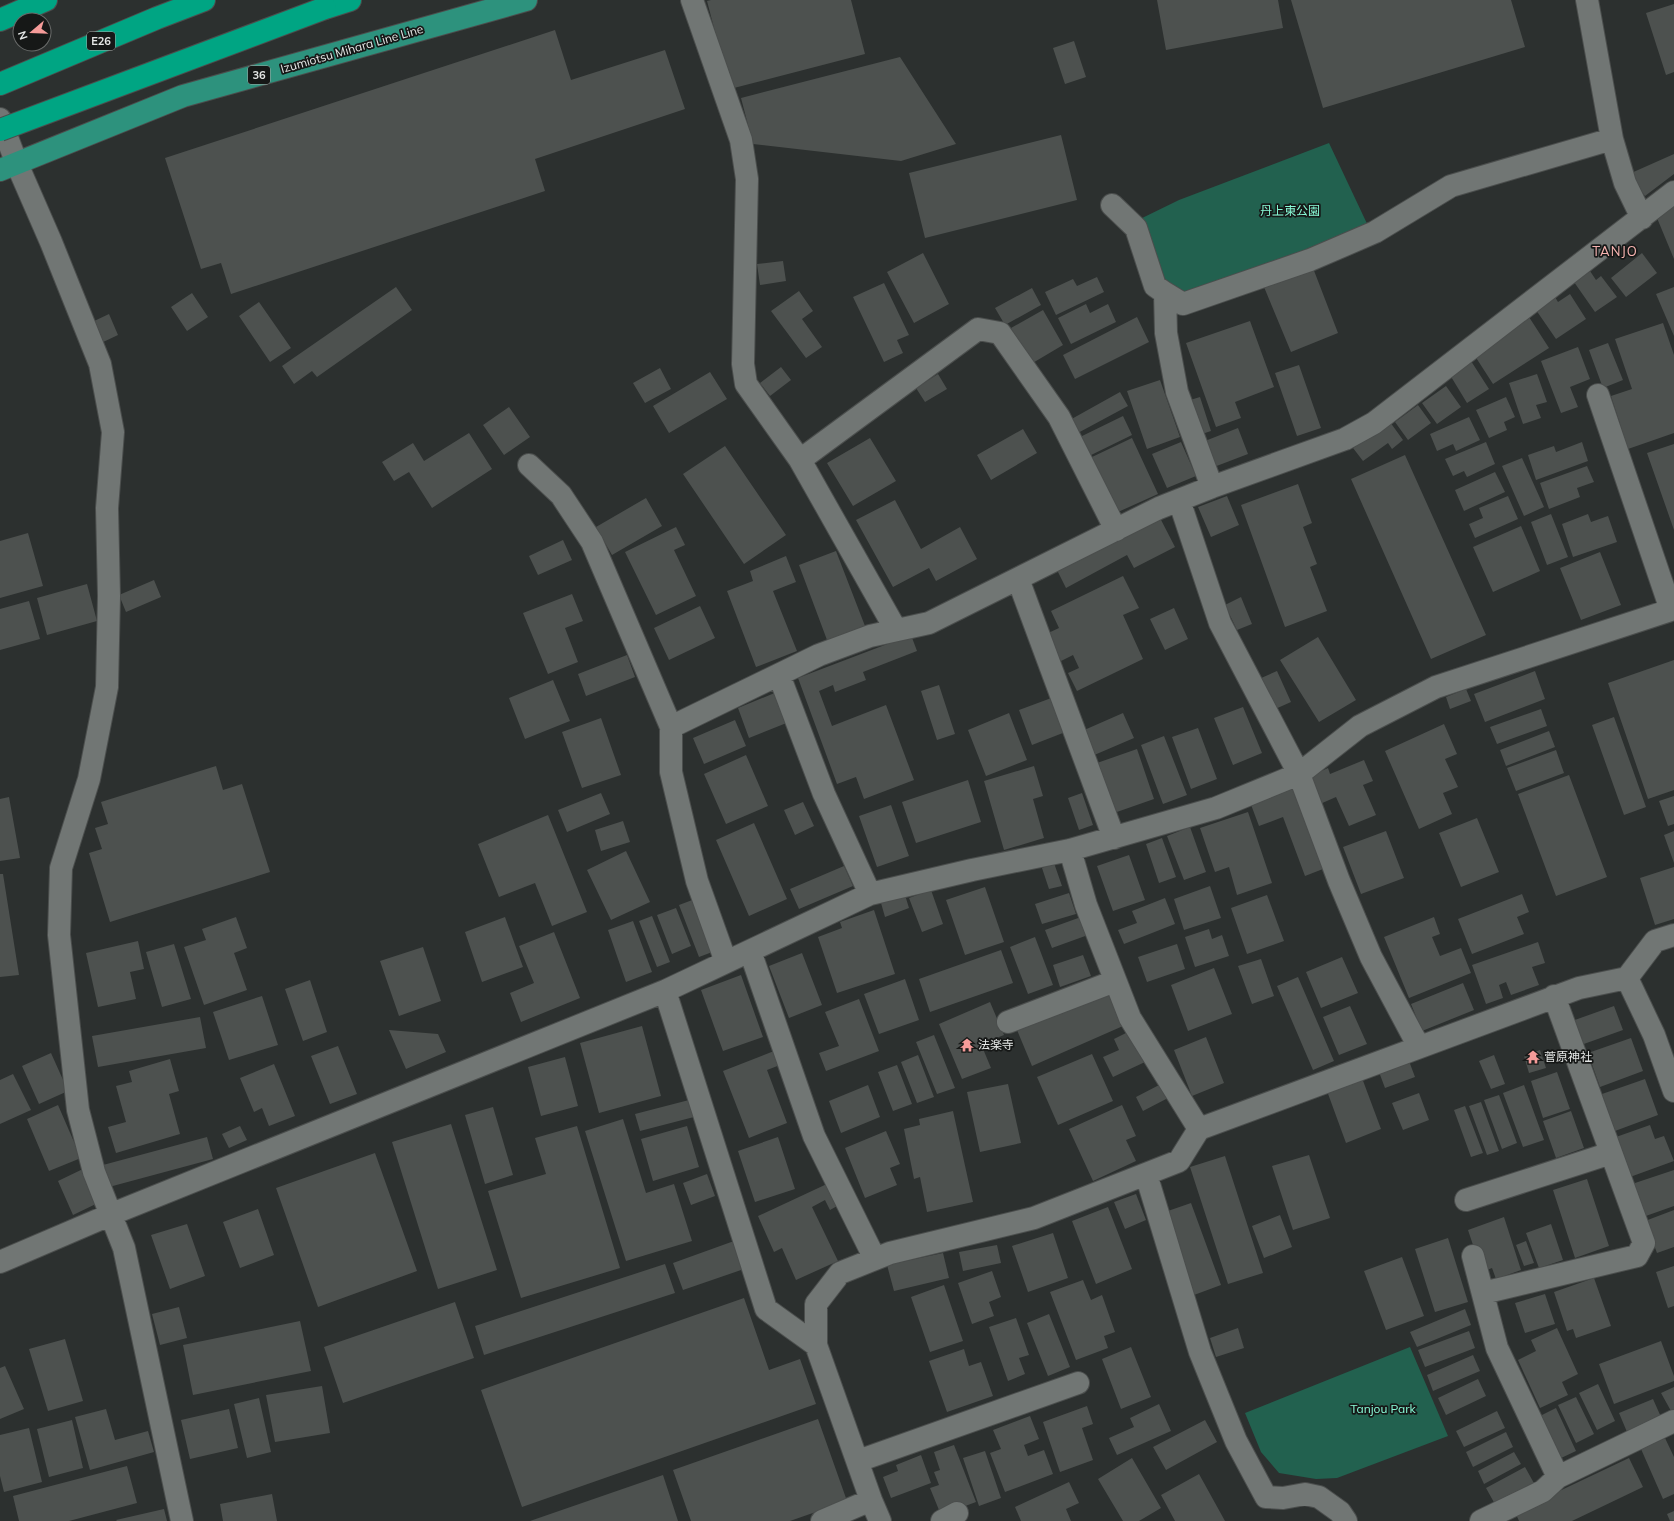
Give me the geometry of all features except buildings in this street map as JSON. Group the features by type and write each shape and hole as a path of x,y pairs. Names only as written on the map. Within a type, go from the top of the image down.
{"highway":[{"path":"0,20 46,0"},
{"name":"E26","path":"0,84 156,18 204,0"},
{"path":"0,130 175,63 350,0"}],"main road":[{"name":"Izumiotsu Mihara Line Line","path":"8,167 183,96 526,0"}],"street":[{"path":"692,0 741,140 746,171 743,364 746,384 800,460 896,630"},
{"path":"1587,0 1612,139 1625,183 1642,218"},
{"path":"0,119 8,167 51,242 100,364 113,432 108,508 109,596 106,687 89,779 61,868 59,935 78,1110 94,1172 112,1214 124,1248 182,1521"},
{"path":"1112,205 1136,228 1155,286 1183,304 1310,260 1375,232 1451,186 1612,139"},
{"path":"671,727 819,655 870,636 929,624 1179,500 1345,439 1374,424 1674,192"},
{"path":"1165,293 1166,333 1178,392 1212,487"},
{"path":"800,460 978,329 1000,333 1059,417 1116,530"},
{"path":"0,1262 112,1214 665,991 870,894 972,870 1070,850 1216,808 1299,774 1360,726 1436,687 1672,610 1598,395"},
{"path":"529,465 561,495 592,542 671,727 671,772 696,881 726,962"},
{"path":"1179,500 1220,623 1299,774 1339,881 1371,957 1419,1047"},
{"path":"1018,579 1114,838"},
{"path":"779,675 824,794 870,894"},
{"path":"1070,850 1086,905 1130,1018 1199,1129"},
{"path":"880,1521 871,1500 816,1345 816,1304 840,1273 890,1253 1034,1218 1179,1161 1199,1129 1554,996 1579,988 1627,978 1655,941 1674,935"},
{"path":"750,951 814,1136 875,1259"},
{"path":"1627,978 1654,1035 1674,1091"},
{"path":"1008,1022 1115,981"},
{"path":"665,991 766,1308 816,1345"},
{"path":"1483,1294 1637,1256 1644,1243 1554,996"},
{"path":"1466,1200 1611,1153"},
{"path":"1146,1174 1200,1352 1236,1441 1266,1497 1283,1498 1305,1494 1319,1497 1340,1512 1346,1521"},
{"path":"1473,1256 1497,1348 1558,1477"},
{"path":"858,1462 1078,1383"},
{"path":"1481,1521 1543,1492 1558,1477 1674,1421"},
{"path":"822,1521 871,1500"}],"green space":[{"name":"丹上東公園","path":"1329,143 1370,230 1184,297 1165,293 1136,221 1179,200"},
{"name":"Tanjou Park","path":"1410,1347 1448,1436 1337,1478 1316,1479 1279,1473 1261,1452 1245,1413"}],"place":[{"name":"法楽寺","path":"967,1045"},
{"name":"菅原神社","path":"1533,1057"}],"district":[{"name":"TANJO","path":"1615,251"}]}
